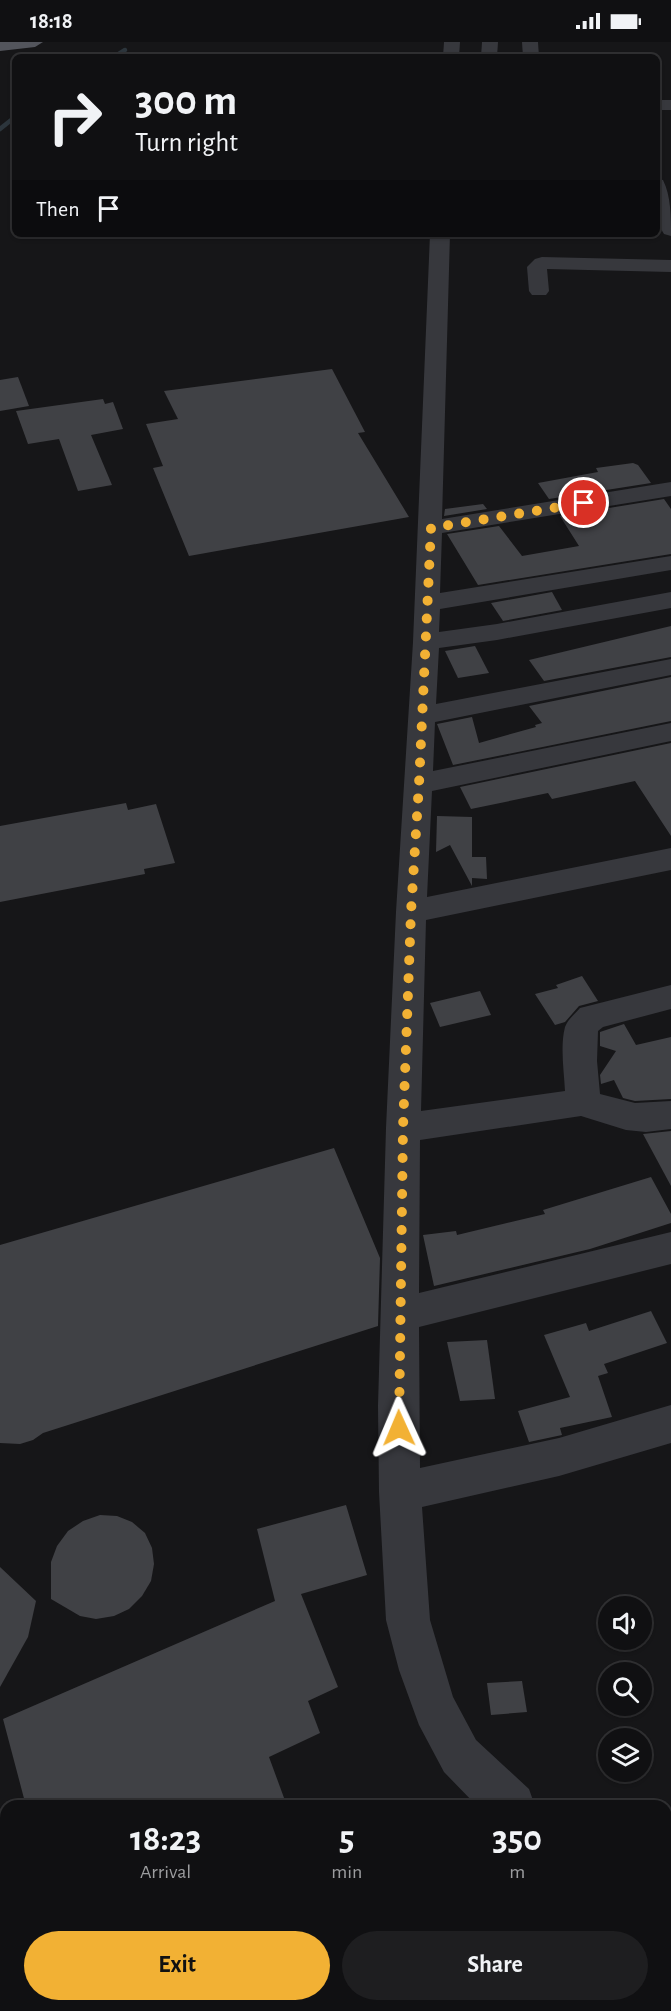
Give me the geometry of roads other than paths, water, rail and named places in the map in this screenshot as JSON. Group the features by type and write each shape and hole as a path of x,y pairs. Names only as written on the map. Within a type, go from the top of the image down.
{"main road":[{"path":"0,46 35,42"}],"street":[{"path":"660,194 671,230"},
{"path":"440,237 431,528 411,912 403,1128 398,1406 400,1492 408,1620 421,1670 435,1709 460,1756 505,1800"},
{"path":"539,291 537,267 542,263 671,266"},
{"path":"431,528 671,489"},
{"path":"427,603 671,563"},
{"path":"426,642 497,632 671,600"},
{"path":"421,716 671,667"},
{"path":"419,784 671,732"},
{"path":"411,912 671,859"},
{"path":"583,1102 580,1061 582,1027 592,1017 600,1014 671,998"},
{"path":"403,1128 583,1102 618,1116 641,1120 671,1115"},
{"path":"399,1316 671,1248"},
{"path":"400,1492 559,1456 671,1424"}],"waterway":[{"path":"119,54 125,50"},
{"path":"0,129 12,119"}]}
